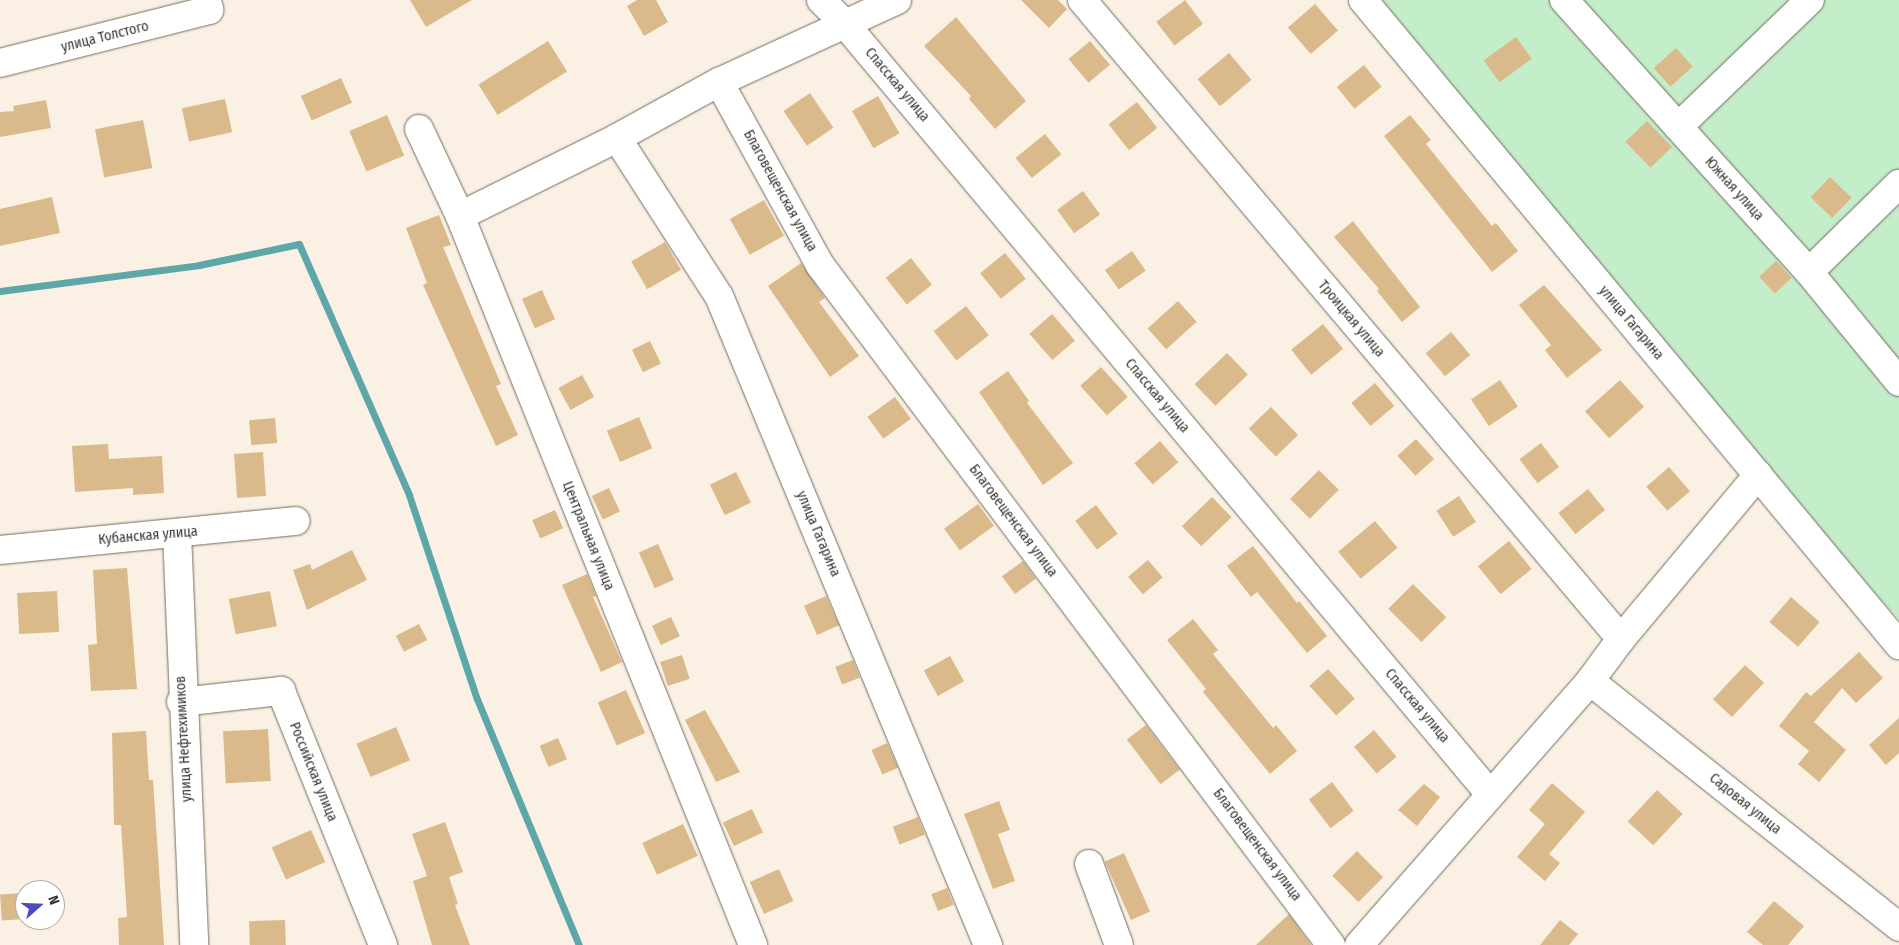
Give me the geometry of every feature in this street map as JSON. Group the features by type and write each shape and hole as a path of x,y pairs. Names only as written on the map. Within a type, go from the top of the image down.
{"street":[{"name":"Спасская улица","path":"821,0 845,24 1490,794"},
{"path":"460,216 617,138 719,82 898,0"},
{"name":"Троицкая улица","path":"1082,0 1621,639"},
{"name":"улица Гагарина","path":"1363,0 1899,645"},
{"name":"Южная улица","path":"1564,0 1809,272 1899,382"},
{"path":"1678,127 1810,0"},
{"name":"улица Толстого","path":"0,63 208,5"},
{"name":"Благовещенская улица","path":"719,82 820,265 1331,945"},
{"name":"Центральная улица","path":"419,128 460,216 753,945"},
{"name":"улица Гагарина","path":"617,138 719,296 988,945"},
{"path":"1809,272 1899,184"},
{"path":"1359,945 1590,681 1621,639 1758,475"},
{"name":"Кубанская улица","path":"0,550 296,521"},
{"name":"улица Нефтехимиков","path":"177,533 181,702 194,945"},
{"name":"Садовая улица","path":"1590,681 1899,927"},
{"name":"Российская улица","path":"181,702 281,691 383,945"},
{"path":"1089,864 1119,945"}],"green space":[{"path":"1372,0 1899,0 1899,619 1870,589"}],"building":[{"path":"410,0 472,0 426,27"},
{"path":"637,0 656,0 668,22 644,36 627,6"},
{"path":"1021,0 1058,0 1067,9 1049,28"},
{"path":"1185,0 1203,24 1174,46 1156,22"},
{"path":"1315,4 1338,30 1311,54 1288,28"},
{"path":"956,17 1026,101 995,129 969,99 971,96 924,46"},
{"path":"1516,37 1532,59 1500,82 1484,61"},
{"path":"548,41 567,72 498,115 478,84"},
{"path":"1090,41 1110,65 1088,83 1069,59"},
{"path":"1676,48 1693,67 1670,87 1654,68"},
{"path":"1229,53 1251,80 1220,106 1198,79"},
{"path":"1364,65 1382,87 1354,109 1337,87"},
{"path":"341,78 352,103 312,121 301,96"},
{"path":"810,93 833,128 807,146 783,111"},
{"path":"878,96 900,133 874,148 852,111"},
{"path":"225,99 232,132 189,141 182,108"},
{"path":"46,100 51,128 0,137 0,112 14,111 13,106"},
{"path":"1137,102 1157,128 1129,150 1109,124"},
{"path":"387,115 404,156 366,172 349,131"},
{"path":"1410,115 1431,140 1426,144 1492,226 1496,223 1518,251 1492,272 1384,136"},
{"path":"143,120 152,168 104,177 95,129"},
{"path":"1647,121 1672,147 1650,168 1625,142"},
{"path":"1045,134 1061,154 1032,178 1015,158"},
{"path":"1830,177 1852,198 1832,218 1811,197"},
{"path":"1083,191 1100,214 1074,233 1057,210"},
{"path":"52,197 60,233 0,246 0,209"},
{"path":"764,200 784,236 750,255 730,219"},
{"path":"439,215 451,245 443,247 501,384 496,386 518,435 496,446 423,285 427,283 406,228"},
{"path":"1353,221 1420,307 1402,322 1377,291 1379,289 1334,237"},
{"path":"665,242 681,270 647,289 631,262"},
{"path":"1132,251 1146,271 1119,290 1105,270"},
{"path":"1005,253 1026,279 1001,299 980,273"},
{"path":"911,258 932,285 907,304 886,278"},
{"path":"1776,261 1792,278 1775,294 1759,277"},
{"path":"801,263 825,298 819,302 859,356 830,377 768,286"},
{"path":"1544,285 1602,350 1567,378 1545,350 1551,345 1519,305"},
{"path":"542,290 555,319 535,328 522,299"},
{"path":"1178,301 1197,322 1166,349 1148,328"},
{"path":"966,306 989,335 956,360 934,331"},
{"path":"1052,314 1075,340 1052,360 1029,334"},
{"path":"1323,324 1343,349 1311,375 1291,350"},
{"path":"1451,332 1470,355 1445,376 1426,353"},
{"path":"650,341 661,363 643,372 632,350"},
{"path":"1227,353 1248,375 1215,406 1195,384"},
{"path":"1101,367 1128,397 1107,415 1080,386"},
{"path":"1008,371 1029,401 1027,403 1073,463 1043,485 979,392"},
{"path":"582,375 594,397 571,410 558,388"},
{"path":"1500,380 1518,407 1489,426 1471,400"},
{"path":"1620,380 1644,407 1609,438 1585,411"},
{"path":"1375,383 1394,406 1371,426 1351,403"},
{"path":"895,397 911,419 883,439 867,417"},
{"path":"1271,407 1298,435 1276,457 1249,429"},
{"path":"639,417 652,448 620,462 607,431"},
{"path":"275,418 277,443 251,445 249,420"},
{"path":"1416,439 1434,459 1415,476 1397,456"},
{"path":"1160,441 1178,462 1153,484 1134,463"},
{"path":"1541,443 1559,467 1537,483 1519,459"},
{"path":"108,444 109,459 162,456 164,493 133,495 133,488 75,492 72,446"},
{"path":"263,452 266,496 237,498 234,454"},
{"path":"1669,467 1690,491 1667,511 1646,487"},
{"path":"1319,470 1339,490 1310,519 1290,499"},
{"path":"736,472 751,503 725,515 710,485"},
{"path":"609,488 620,512 603,520 592,496"},
{"path":"1588,489 1605,510 1575,534 1558,513"},
{"path":"1459,496 1476,522 1453,537 1436,511"},
{"path":"1212,497 1231,517 1201,546 1182,526"},
{"path":"978,504 994,526 960,551 944,529"},
{"path":"1096,505 1118,534 1097,549 1075,521"},
{"path":"555,510 563,528 540,538 532,520"},
{"path":"1375,521 1397,548 1361,579 1338,552"},
{"path":"1509,541 1532,569 1501,594 1478,566"},
{"path":"658,544 674,580 655,588 639,553"},
{"path":"1253,546 1297,603 1299,601 1327,636 1307,653 1257,592 1251,597 1227,566"},
{"path":"352,550 367,580 307,610 293,570 310,564 312,570"},
{"path":"1148,560 1163,578 1143,594 1128,577"},
{"path":"1023,561 1036,579 1015,594 1002,576"},
{"path":"127,568 137,689 91,691 88,645 97,644 93,570"},
{"path":"587,574 596,596 593,597 622,662 601,672 562,585"},
{"path":"1413,584 1446,617 1421,642 1388,609"},
{"path":"57,591 59,632 19,634 17,593"},
{"path":"270,591 277,626 236,634 229,599"},
{"path":"826,596 839,625 817,635 804,606"},
{"path":"1791,597 1820,622 1798,647 1769,622"},
{"path":"671,617 680,636 661,645 652,626"},
{"path":"1193,619 1218,650 1213,654 1273,728 1276,725 1297,751 1270,774 1203,692 1206,689 1167,640"},
{"path":"419,624 427,640 404,652 396,636"},
{"path":"1859,652 1883,678 1856,703 1842,688 1814,722 1846,750 1819,782 1798,764 1809,751 1779,726 1806,692 1811,696"},
{"path":"682,655 690,679 668,686 660,662"},
{"path":"950,656 964,681 938,696 924,671"},
{"path":"853,660 860,678 842,685 835,667"},
{"path":"1745,665 1764,683 1732,717 1713,699"},
{"path":"1328,669 1355,699 1336,715 1309,686"},
{"path":"626,690 645,733 617,746 598,703"},
{"path":"705,710 740,772 716,782 685,720"},
{"path":"1899,718 1899,753 1886,765 1869,745"},
{"path":"1146,725 1180,770 1161,784 1127,739"},
{"path":"396,727 410,760 370,777 356,744"},
{"path":"268,729 271,781 226,783 223,731"},
{"path":"1374,730 1396,757 1377,774 1354,747"},
{"path":"146,731 149,780 153,780 164,945 119,945 118,918 127,917 121,825 114,825 112,733"},
{"path":"558,738 567,759 549,767 540,746"},
{"path":"887,743 898,768 882,775 871,750"},
{"path":"1332,782 1354,811 1331,828 1309,799"},
{"path":"1552,783 1585,812 1549,854 1560,863 1545,881 1517,857 1545,824 1529,810"},
{"path":"1424,784 1440,797 1417,826 1398,810"},
{"path":"1657,790 1683,814 1653,845 1628,821"},
{"path":"999,801 1010,830 998,834 1015,881 993,889 964,814"},
{"path":"752,809 763,833 734,846 723,823"},
{"path":"918,817 925,835 900,844 893,827"},
{"path":"445,822 463,872 449,877 458,904 455,905 470,945 432,945 413,881 427,876 412,834"},
{"path":"683,824 698,856 657,875 642,843"},
{"path":"311,830 325,862 286,879 272,847"},
{"path":"1357,851 1383,877 1358,902 1332,876"},
{"path":"1124,853 1150,911 1131,920 1105,862"},
{"path":"779,869 793,901 764,914 750,882"},
{"path":"947,888 954,905 938,911 931,894"},
{"path":"15,894 15,920 2,921 0,895"},
{"path":"1774,901 1804,926 1788,945 1763,945 1747,932"},
{"path":"1289,914 1311,945 1256,945"},
{"path":"285,920 286,945 250,945 249,921"},
{"path":"1560,920 1578,934 1569,945 1540,945"}],"waterway":[{"path":"0,291 199,265 299,244 409,495 477,699 579,945"}]}
